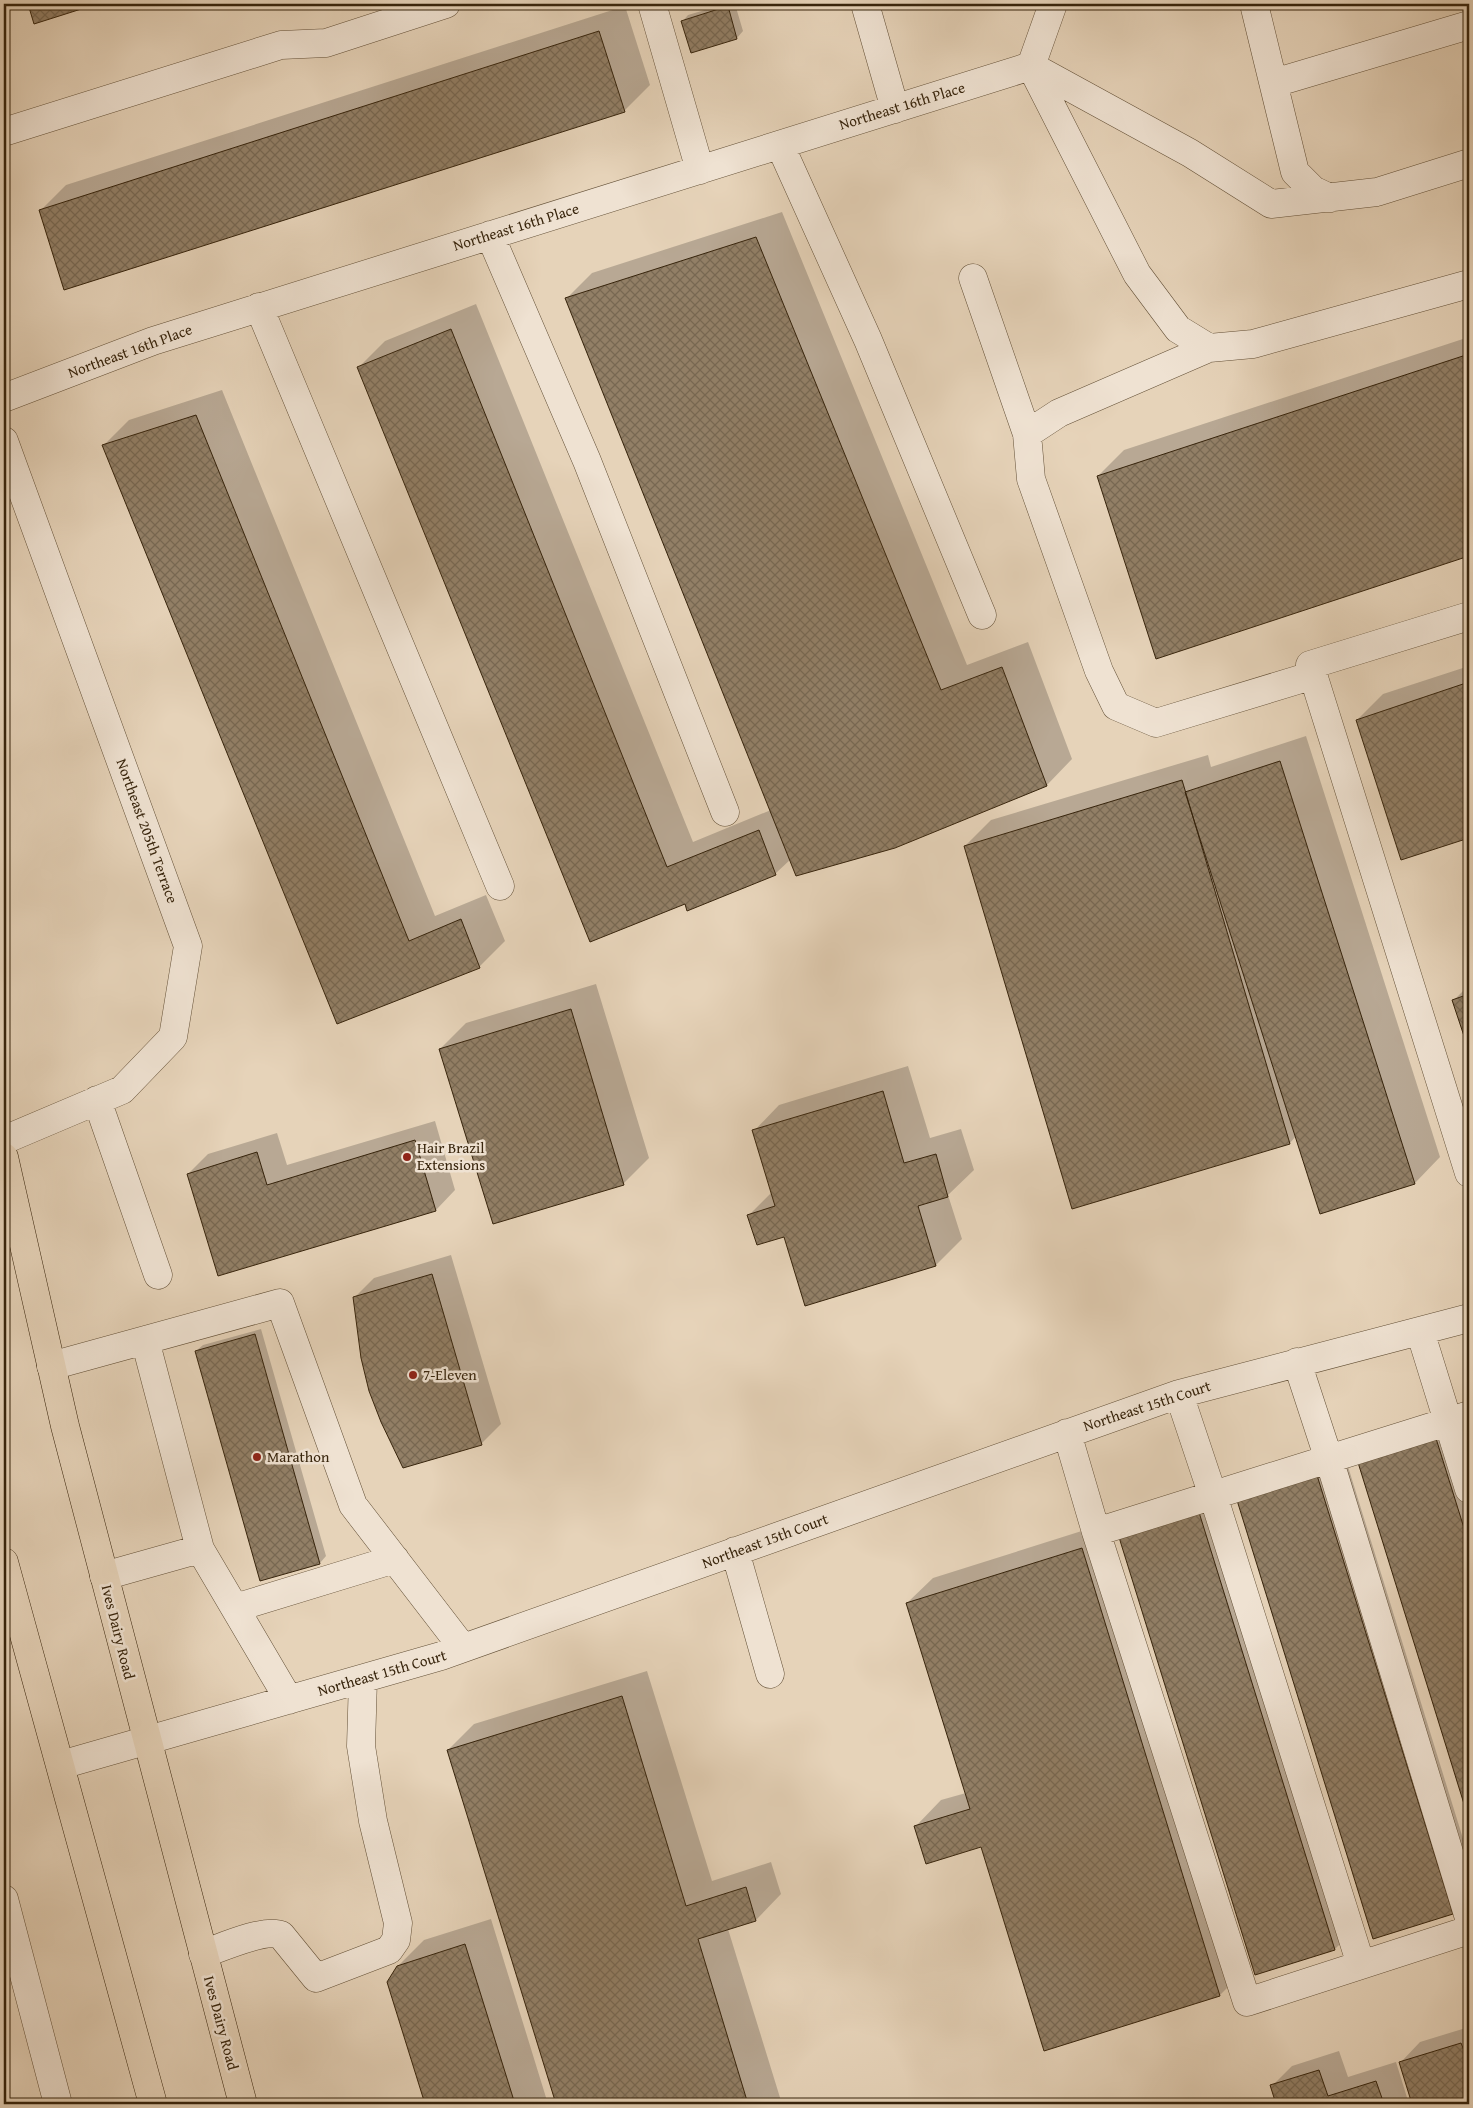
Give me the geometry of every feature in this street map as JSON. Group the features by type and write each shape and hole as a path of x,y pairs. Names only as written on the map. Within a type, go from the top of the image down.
{"main road":[{"name":"Ives Dairy Road","path":"4,1157 51,1366 104,1576 243,2104"},
{"path":"4,1562 153,2104"}],"street":[{"path":"4,132 281,45 326,43 446,4"},
{"path":"652,4 700,170"},
{"path":"865,4 894,109"},
{"path":"1053,4 1031,66 1137,274 1178,329 1209,348"},
{"path":"1067,4 1069,6 1077,4"},
{"path":"1254,4 1295,172 1313,190 1330,198"},
{"path":"1274,83 1469,26"},
{"path":"1031,66 1190,153 1271,204 1377,192 1469,163"},
{"name":"Northeast 16th Place","path":"4,398 154,341 259,307 1031,66"},
{"path":"780,145 868,340 982,615"},
{"path":"490,235 587,461 725,812"},
{"path":"973,278 1027,434 1031,479 1099,671 1116,706 1156,723 1314,675"},
{"path":"1027,434 1059,413 1209,348 1253,344 1469,284"},
{"path":"259,307 500,886"},
{"name":"Northeast 205th Terrace","path":"4,441 188,946 173,1037 122,1090 4,1140"},
{"path":"1469,616 1310,665 1469,1173"},
{"path":"97,1100 158,1275"},
{"path":"51,1366 280,1303 353,1505 463,1648"},
{"name":"Northeast 15th Court","path":"61,1765 363,1679 463,1648 1178,1394 1469,1318"},
{"path":"1420,1330 1459,1418 1469,1489"},
{"path":"145,1340 200,1549 289,1700"},
{"path":"1297,1362 1329,1459 1469,1918"},
{"path":"1178,1394 1212,1495 1361,1965"},
{"path":"1096,1532 1459,1418"},
{"path":"1067,1433 1096,1532 1247,2002 1469,1930"},
{"path":"104,1576 200,1549"},
{"path":"735,1552 770,1674"},
{"path":"235,1608 395,1559"},
{"path":"203,1954 263,1934 276,1933 280,1935 316,1978 389,1950 396,1940 398,1923 373,1821 361,1746 363,1679"},
{"path":"4,1900 58,2104"}],"building":[{"path":"28,4 97,4 34,24"},
{"path":"728,6 737,39 691,53 681,21"},
{"path":"599,31 625,112 64,290 39,210"},
{"path":"756,237 941,690 1002,667 1047,786 895,848 796,876 565,298"},
{"path":"451,329 667,867 759,830 776,875 687,911 685,904 590,942 357,367"},
{"path":"1469,354 1469,556 1156,659 1097,476"},
{"path":"196,415 409,941 461,919 480,968 337,1024 102,445"},
{"path":"1469,682 1469,838 1401,860 1356,720"},
{"path":"1280,761 1415,1184 1320,1214 1185,792"},
{"path":"1182,780 1290,1144 1072,1209 964,846"},
{"path":"1469,994 1469,1051 1452,1000"},
{"path":"571,1009 624,1185 493,1224 439,1049"},
{"path":"883,1091 904,1163 936,1154 948,1197 918,1206 936,1266 805,1306 784,1237 757,1245 747,1215 775,1206 752,1130"},
{"path":"415,1140 436,1211 218,1276 187,1174 257,1152 267,1185"},
{"name":"7-Eleven","path":"432,1274 482,1445 403,1468 381,1422 369,1391 361,1358 353,1297"},
{"name":"Marathon","path":"255,1334 320,1564 260,1581 195,1351"},
{"path":"1434,1432 1469,1544 1469,1820 1356,1456"},
{"path":"1316,1472 1453,1914 1373,1939 1236,1497"},
{"path":"1198,1509 1335,1950 1255,1975 1118,1534"},
{"path":"1082,1548 1220,1996 1044,2051 981,1847 926,1864 914,1826 970,1809 906,1603"},
{"path":"622,1696 686,1906 746,1887 756,1921 698,1939 748,2104 556,2104 447,1750"},
{"path":"465,1944 515,2104 425,2104 387,1982 397,1966"},
{"path":"1461,2043 1465,2053 1469,2052 1469,2104 1412,2104 1399,2062"},
{"path":"1319,2070 1328,2096 1376,2081 1384,2104 1276,2104 1270,2085"}],"place":[{"name":"Hair Brazil Extensions","path":"407,1157"},
{"name":"7-Eleven","path":"413,1375"},
{"name":"Marathon","path":"257,1457"}]}
